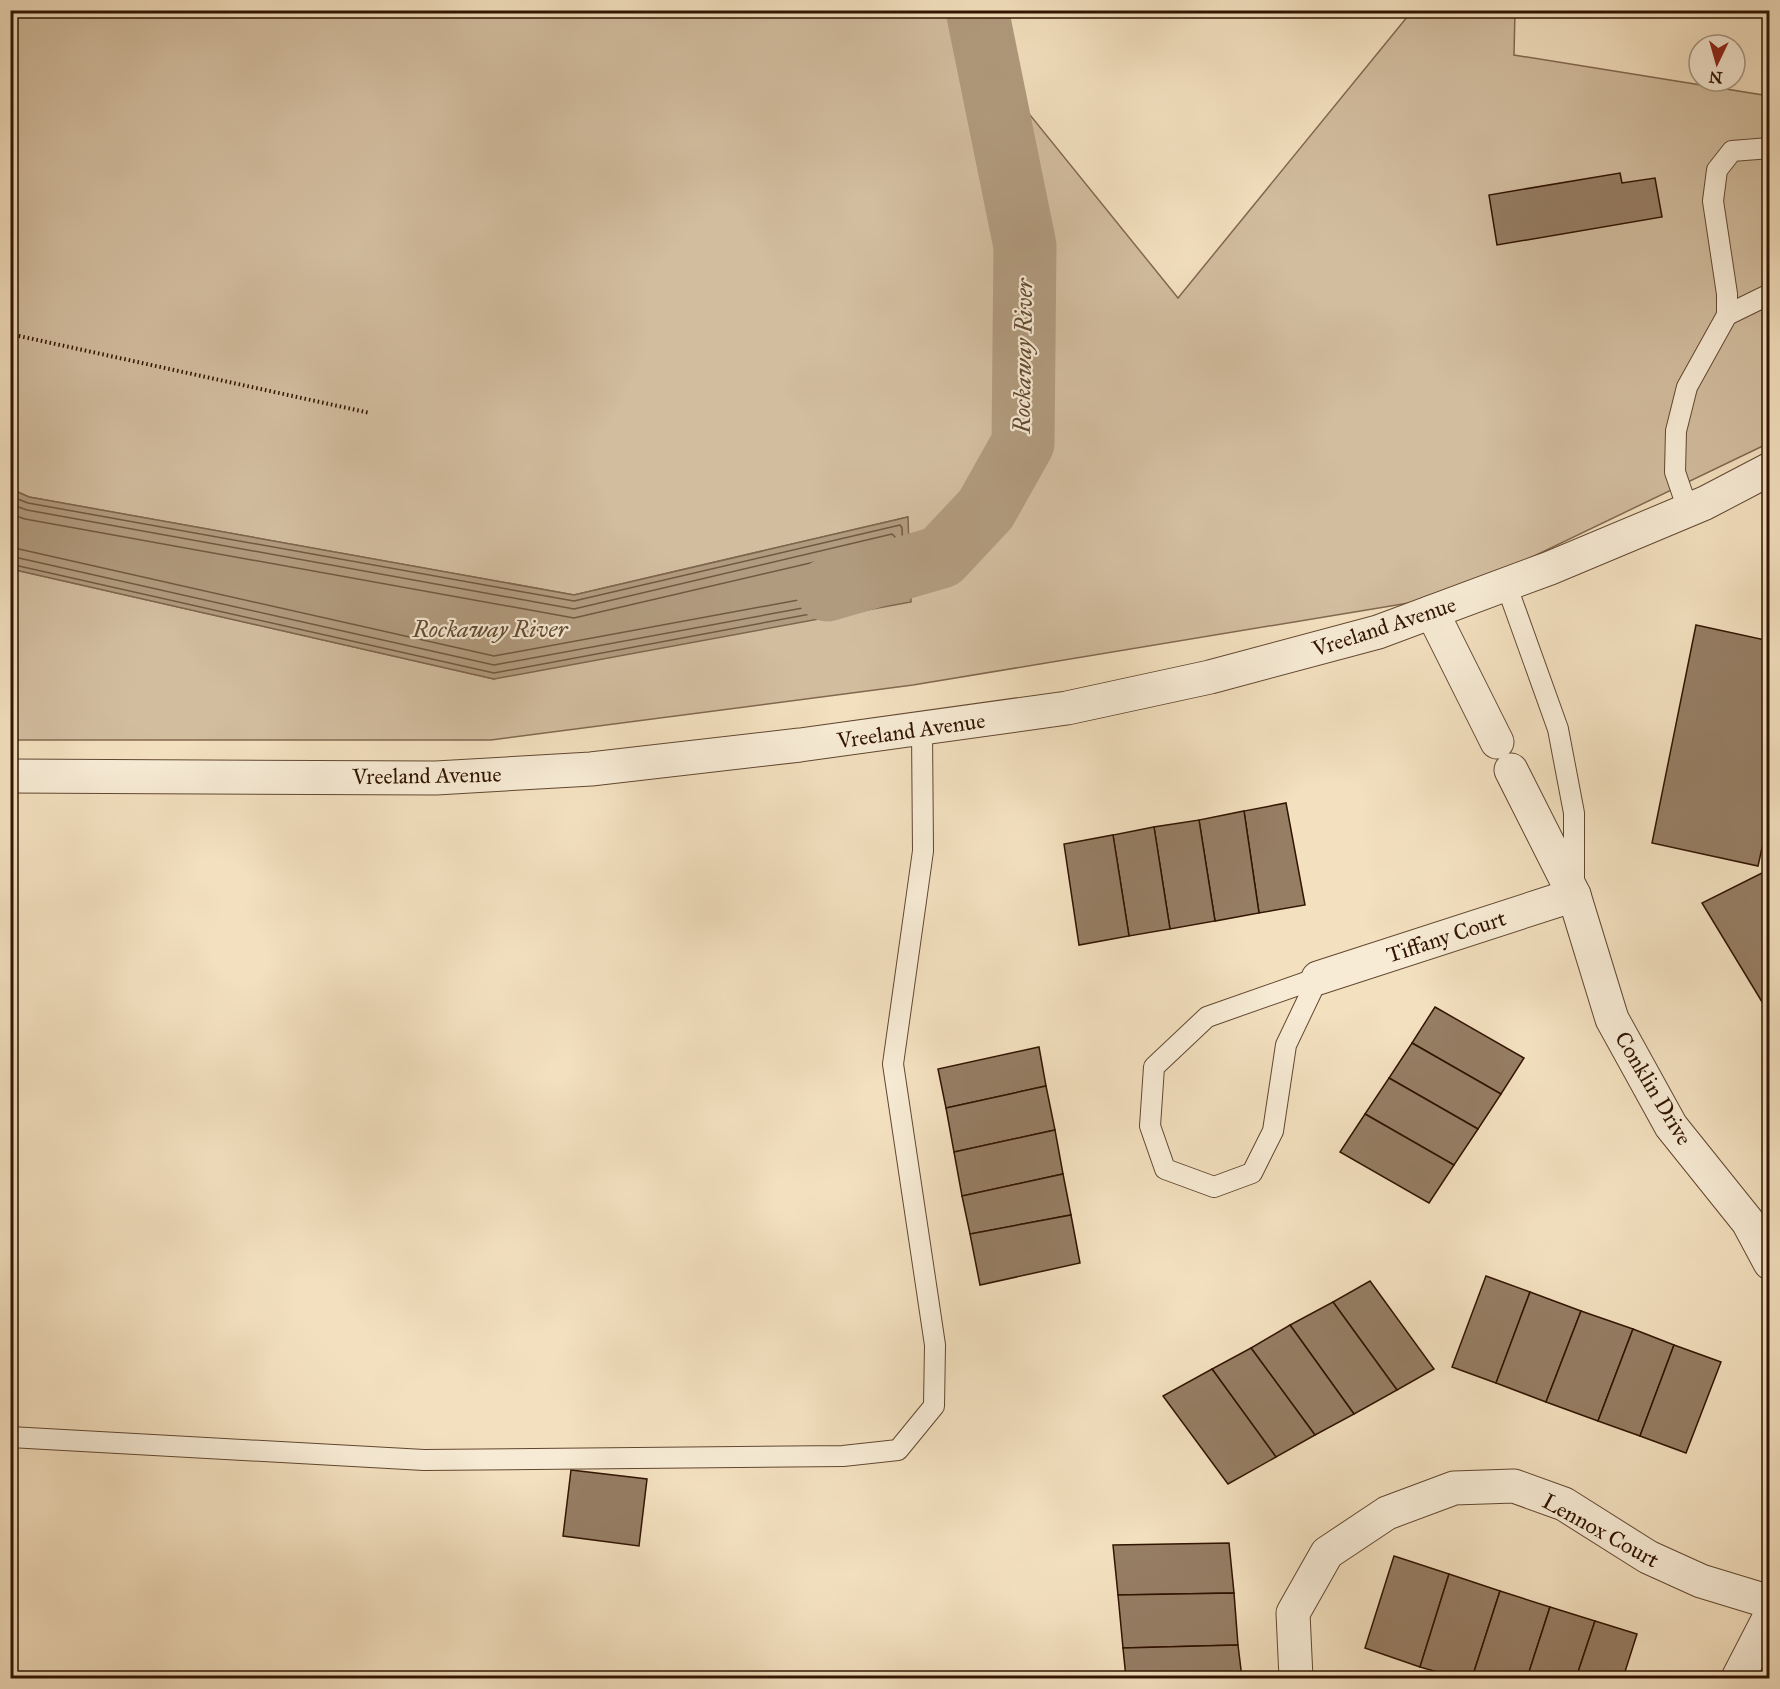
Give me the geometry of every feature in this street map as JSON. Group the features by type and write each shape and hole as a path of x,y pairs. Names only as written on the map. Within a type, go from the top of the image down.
{"street":[{"name":"Vreeland Avenue","path":"10,776 436,778 591,769 922,729 1067,708 1210,677 1378,632 1506,584 1688,510 1770,469"},
{"name":"Conklin Drive","path":"1432,612 1574,895 1612,1019 1671,1126 1759,1214 1770,1263"},
{"name":"Tiffany Court","path":"1318,978 1574,895"},
{"name":"Lennox Court","path":"1296,1678 1293,1612 1327,1553 1387,1513 1454,1488 1514,1486 1554,1501 1648,1557 1701,1581 1770,1602"},
{"path":"1738,1678 1770,1616"}],"lane":[{"path":"1688,510 1675,472 1676,430 1687,387 1727,315 1727,294 1713,201 1718,170 1732,151 1770,148"},
{"path":"1727,315 1770,294"},
{"name":"Conklin Drive","path":"1506,584 1558,729 1574,813 1574,895"},
{"path":"10,1437 424,1460 843,1456 898,1450 934,1406 935,1345 892,1064 923,851 922,729"},
{"name":"Tiffany Court","path":"1318,978 1286,1045 1273,1131 1252,1173 1214,1187 1165,1169 1150,1126 1154,1067 1207,1017 1318,978"}],"path":[{"path":"10,334 370,413"}],"shaded area":[{"path":"11,11 946,11 1178,298 1412,11 1515,11 1514,55 1687,83 1687,93 1747,92 1769,96 1769,443 1451,596 913,685 491,740 11,740 11,569 494,679 908,517 574,595 29,497 11,489"}],"water":[{"path":"946,11 997,11 1009,89"},
{"name":"Rockaway River","path":"11,489 29,497 574,595 908,517 911,602 494,679 11,569"}],"building":[{"path":"1620,173 1622,183 1655,178 1662,217 1497,245 1489,195"},
{"path":"1696,625 1770,641 1770,812 1758,866 1652,843"},
{"path":"1286,803 1305,905 1259,913 1244,811"},
{"path":"1244,811 1259,913 1215,921 1199,820"},
{"path":"1199,820 1215,921 1170,929 1154,827"},
{"path":"1154,827 1170,929 1129,936 1113,835"},
{"path":"1113,835 1129,936 1079,945 1064,844"},
{"path":"1770,869 1770,1015 1702,903"},
{"path":"1435,1007 1524,1058 1501,1094 1412,1043"},
{"path":"1412,1043 1501,1094 1478,1129 1389,1078"},
{"path":"1039,1047 1046,1086 946,1108 938,1069"},
{"path":"1389,1078 1478,1129 1454,1165 1365,1114"},
{"path":"1046,1086 1055,1130 954,1152 946,1108"},
{"path":"1365,1114 1454,1165 1429,1203 1340,1152"},
{"path":"1055,1130 1063,1174 962,1196 954,1152"},
{"path":"1063,1174 1071,1215 970,1234 962,1196"},
{"path":"1071,1215 1080,1263 980,1285 970,1234"},
{"path":"1486,1276 1530,1292 1496,1383 1452,1367"},
{"path":"1370,1281 1434,1369 1397,1390 1333,1302"},
{"path":"1530,1292 1581,1311 1546,1402 1496,1383"},
{"path":"1333,1302 1397,1390 1354,1414 1290,1325"},
{"path":"1581,1311 1633,1329 1598,1421 1546,1402"},
{"path":"1290,1325 1354,1414 1315,1435 1251,1348"},
{"path":"1633,1329 1674,1345 1640,1436 1598,1421"},
{"path":"1674,1345 1721,1362 1686,1453 1640,1436"},
{"path":"1251,1348 1315,1435 1276,1457 1212,1369"},
{"path":"1212,1369 1276,1457 1228,1484 1163,1396"},
{"path":"571,1470 647,1479 639,1546 563,1536"},
{"path":"1229,1543 1234,1593 1118,1595 1113,1545"},
{"path":"1394,1556 1449,1574 1420,1667 1365,1648"},
{"path":"1449,1574 1500,1591 1472,1678 1458,1678 1420,1667"},
{"path":"1500,1591 1550,1607 1527,1678 1472,1678"},
{"path":"1234,1593 1238,1645 1123,1648 1118,1595"},
{"path":"1550,1607 1595,1621 1576,1678 1527,1678"},
{"path":"1595,1621 1637,1634 1623,1678 1576,1678"},
{"path":"1238,1645 1242,1678 1126,1678 1123,1648"}],"waterway":[{"name":"Rockaway River","path":"827,590 941,557 986,509 1023,443 1025,246 977,10"}]}
